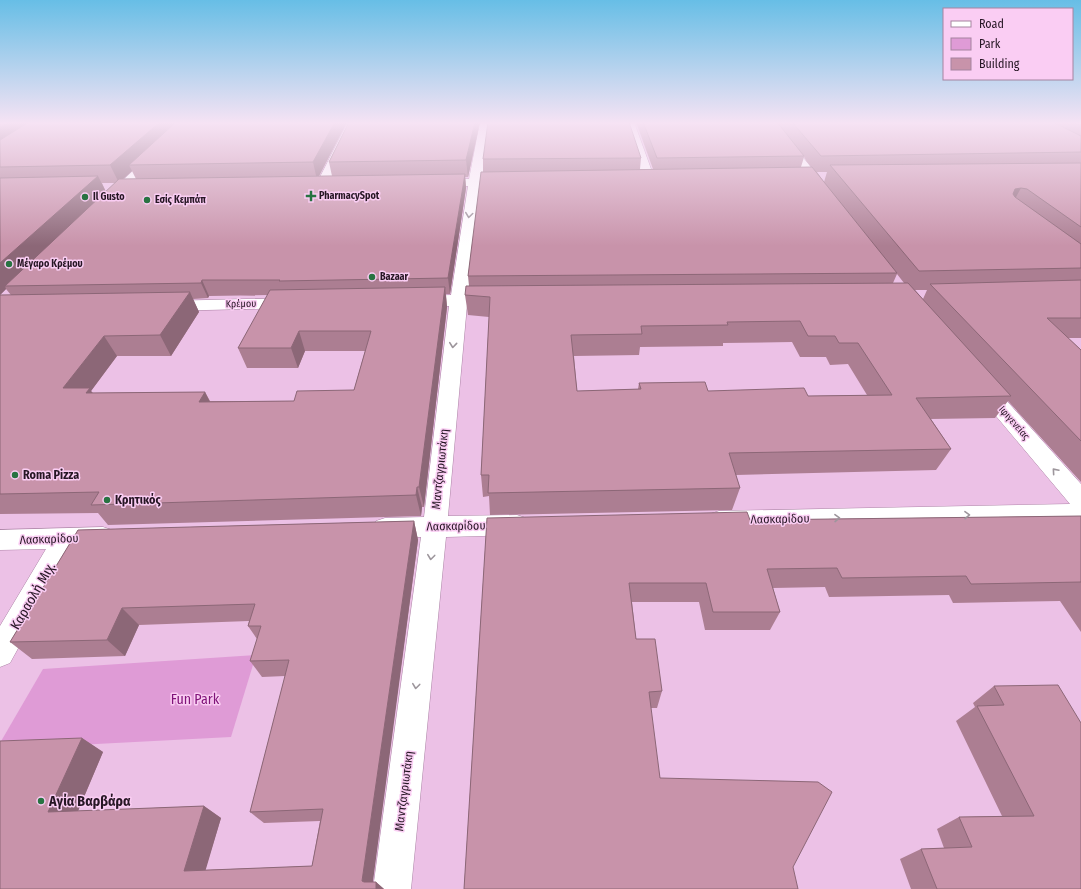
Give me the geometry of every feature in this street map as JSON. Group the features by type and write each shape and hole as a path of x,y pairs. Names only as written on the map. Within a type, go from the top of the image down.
{"street":[{"path":"101,209 148,163"},
{"path":"322,185 333,163"},
{"name":"Μαντζαγριωτάκη","path":"392,889 435,527 458,300 477,163"},
{"path":"643,163 649,180"},
{"path":"801,163 832,202"},
{"path":"633,180 664,180"},
{"path":"426,183 521,182"},
{"path":"306,185 338,184"},
{"path":"102,188 139,188"},
{"path":"402,301 514,300"},
{"name":"Κρέμου","path":"148,306 307,303"},
{"name":"Ιφιγενείας","path":"972,374 1081,500"},
{"name":"Λασκαρίδου","path":"698,521 1081,512"},
{"name":"Λασκαρίδου","path":"364,529 538,525"},
{"name":"Λασκαρίδου","path":"0,540 129,536"},
{"name":"Καραολή Μιχ.","path":"0,653 66,538"}],"green space":[{"name":"Fun Park","path":"256,655 231,737 0,749 0,743 43,669"}],"building":[{"path":"0,163 112,163 110,165 0,167"},
{"path":"131,163 222,163 129,165"},
{"path":"1081,163 1081,227 1027,189 1015,189 1013,194 1015,197 1081,244 1081,268 919,271 830,165"},
{"path":"812,167 897,273 468,276 481,172"},
{"path":"465,174 448,278 279,281 280,280 202,280 201,283 5,286 119,179"},
{"path":"98,176 0,263 0,178"},
{"path":"1081,280 1081,318 1047,318 1081,350 1081,441 930,284"},
{"path":"908,283 1011,396 916,398 951,449 729,453 740,488 488,493 489,475 481,475 490,297 465,295 466,286","holes":["800,321 808,336 835,336 839,343 858,343 892,395 808,396 804,388 708,391 705,382 639,383 641,389 577,391 571,335 642,334 641,326 728,325 727,322"]},
{"path":"445,287 419,487 417,487 416,495 91,505 99,492 0,494 0,295 190,292 160,335 104,336 63,388 90,388 86,393 205,392 199,402 294,401 297,391 354,390 371,331 299,331 291,348 238,348 270,290"},
{"path":"747,512 750,520 1081,516 1081,582 971,584 966,576 842,578 837,568 767,569 780,612 713,612 706,583 629,583 636,639 655,639 662,691 649,692 660,778 818,782 832,792 793,867 798,889 464,889 487,518"},
{"path":"414,521 362,881 376,882 376,889 0,889 0,741 82,738 48,812 204,806 184,871 312,866 323,809 250,812 289,660 250,661 261,626 248,626 255,604 122,608 107,640 10,642 78,530"},
{"path":"1058,685 1081,723 1081,889 937,889 921,849 972,847 959,817 1034,816 977,706 1004,705 994,686"}],"place":[{"name":"PharmacySpot","path":"311,196"},
{"name":"Il Gusto","path":"85,197"},
{"name":"Εσίς Κεμπάπ","path":"147,200"},
{"name":"Μέγαρο Κρέμου","path":"9,264"},
{"name":"Bazaar","path":"372,277"},
{"name":"Roma Pizza","path":"15,475"},
{"name":"Κρητικός","path":"107,500"},
{"name":"Αγία Βαρβάρα","path":"41,801"}]}
